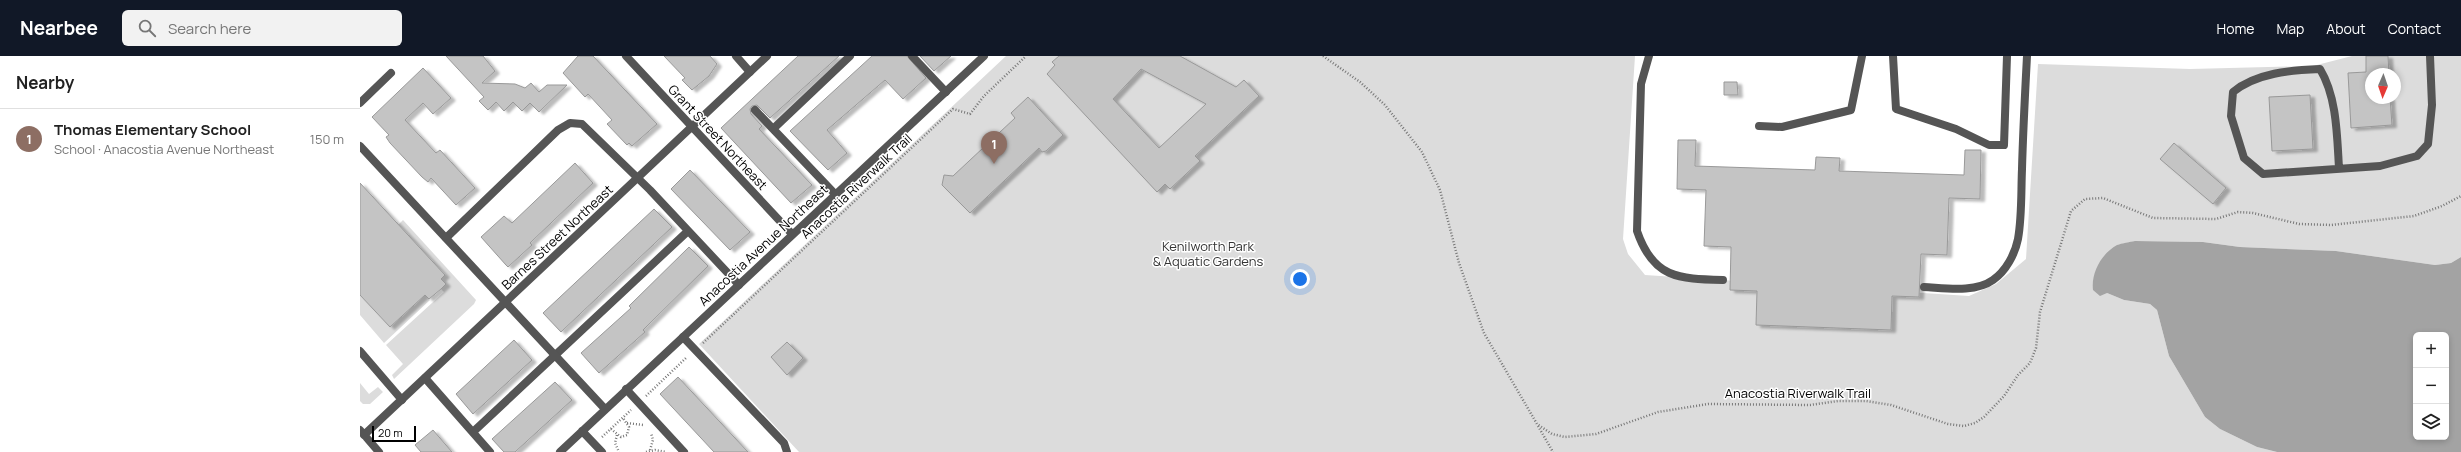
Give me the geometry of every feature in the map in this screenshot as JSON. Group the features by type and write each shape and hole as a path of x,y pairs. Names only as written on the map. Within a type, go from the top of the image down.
{"street":[{"name":"Grant Street Northeast","path":"626,56 792,234"},
{"path":"736,56 750,72"},
{"name":"Barnes Street Northeast","path":"362,433 402,400 767,56"},
{"path":"773,129 850,56"},
{"path":"912,56 946,92"},
{"name":"Anacostia Avenue Northeast","path":"560,452 984,56"},
{"path":"1649,56 1641,84 1637,231 1643,249 1650,260 1667,272 1687,279 1723,280"},
{"path":"1759,126 1782,127 1851,110 1862,56"},
{"path":"1893,56 1896,109 1956,129 1988,145 2004,145 2007,56"},
{"path":"1924,287 1964,288 1978,286 1992,280 2004,270 2012,256 2018,239 2021,203 2027,56"},
{"path":"2339,168 2336,132 2330,95 2327,81 2320,69 2293,70 2244,84 2233,92 2231,116 2244,158 2263,174 2380,166 2417,156 2428,144 2432,105 2430,56"},
{"path":"360,103 391,73"},
{"path":"755,110 835,194"},
{"path":"446,238 558,130 570,123 582,124 637,177 739,285"},
{"path":"360,146 605,409"},
{"path":"473,432 688,231"},
{"path":"683,337 784,444 787,452"},
{"path":"360,351 402,400"},
{"path":"425,378 490,452"},
{"path":"626,389 684,452"},
{"path":"582,431 602,452"},
{"path":"362,433 379,452"}],"path":[{"name":"Anacostia Riverwalk Trail","path":"699,346 953,109 970,114 984,96 1026,56"},
{"name":"Anacostia Riverwalk Trail","path":"1323,56 1360,82 1385,105 1422,152 1440,190 1461,271 1484,333 1537,424 1552,434 1565,437 1582,437 1596,434 1658,412 1684,406 1708,404 1810,405 1845,401 1891,405 1948,424 1964,426 1984,417 2004,396 2018,375 2030,363 2036,348 2040,312 2071,211 2085,199 2103,198 2153,218 2216,219 2238,212 2253,212 2299,224 2331,225 2414,216 2442,206 2461,196"},
{"path":"648,394 691,354"},
{"path":"600,439 634,408"},
{"path":"611,429 617,435 623,437 627,435 630,429 623,418"},
{"path":"627,423 638,423 648,429 652,440 650,450"},
{"path":"1537,424 1552,452"},
{"path":"617,435 615,443 619,452"},
{"path":"646,452 650,450 666,452"}],"green space":[{"name":"Kenilworth Park & Aquatic Gardens","path":"1006,56 1635,56 1623,239 1628,254 1645,275 1969,296 1996,284 2026,259 2038,64 2190,69 2313,66 2352,56 2461,56 2461,257 2451,263 2435,265 2336,251 2240,247 2203,242 2135,241 2117,245 2107,293 2124,300 2150,304 2157,310 2169,356 2205,417 2220,429 2257,447 2277,452 799,452 699,344"},
{"path":"403,220 476,300 474,304 394,379 392,375 403,364 386,345 444,292 441,289 446,284 441,279 445,275 398,225"},
{"path":"360,295 390,327 425,295 430,300 384,343 360,315"},
{"path":"360,383 369,394 378,387 383,392 370,404 363,404 360,401"}],"shaded area":[{"path":"2135,241 2203,242 2240,247 2336,251 2435,265 2451,263 2461,257 2461,452 2277,452 2257,447 2220,429 2205,417 2169,356 2157,310 2150,304 2124,300 2107,293 2100,296 2093,290 2095,271 2098,264 2106,253 2117,245"}],"building":[{"path":"446,56 483,56 495,71 482,83 515,84 525,88 531,83 539,92 547,85 567,85 539,112 530,103 522,111 513,102 504,111 496,102 488,110 479,101 484,97"},
{"path":"578,56 593,56 657,124 632,146 629,143 627,145 607,124 612,120 588,94 585,97 563,73"},
{"path":"664,56 710,56 717,64 709,76 692,90 682,80 685,78"},
{"path":"798,56 839,56 770,118 757,105 752,106 750,109 751,114 762,126 759,129 812,185 791,203 721,128"},
{"path":"872,56 907,56 926,78 903,99 885,80 827,130 847,153 828,170 790,131"},
{"path":"920,56 951,56 934,71"},
{"path":"1059,56 1180,56 1236,87 1244,80 1259,96 1195,156 1200,161 1170,189 1165,184 1157,192 1047,74 1055,65 1052,62","holes":["1141,69 1206,104 1159,148 1113,99"]},
{"path":"2366,56 2388,56 2389,68 2366,68"},
{"path":"423,68 451,98 433,114 423,103 405,120 436,153 440,150 475,188 456,205 431,178 428,182 422,177 390,143 386,137 389,135 372,117"},
{"path":"2365,72 2365,104 2390,104 2392,125 2351,128 2348,73"},
{"path":"1724,82 1737,82 1738,95 1724,95"},
{"path":"2310,95 2313,149 2272,151 2269,97"},
{"path":"1028,97 1063,135 1046,151 1042,152 1039,148 970,213 942,185 944,175 953,176 1015,118 1011,113"},
{"path":"1678,140 1696,140 1695,166 1815,170 1816,157 1840,158 1839,171 1964,175 1965,150 1981,150 1980,199 1949,198 1947,255 1921,254 1919,297 1892,296 1891,330 1756,325 1757,291 1730,290 1731,247 1704,246 1706,190 1677,189"},
{"path":"2174,143 2226,188 2213,204 2160,159"},
{"path":"575,163 593,183 530,243 532,245 508,267 481,237 504,216 512,223"},
{"path":"690,170 750,232 730,250 671,189"},
{"path":"360,183 445,275 441,279 446,284 441,289 429,299 425,295 390,327 360,295"},
{"path":"654,209 672,227 561,332 543,313"},
{"path":"689,247 708,266 643,330 645,332 599,373 581,353 631,308 629,306"},
{"path":"514,340 532,360 473,414 456,394"},
{"path":"787,342 803,358 787,375 771,357"},
{"path":"678,377 748,452 714,452 660,394"},
{"path":"555,382 572,400 515,452 504,452 492,439"},
{"path":"433,430 452,452 421,452 415,445"}],"place":[{"name":"Thomas Elementary School","path":"994,164"}]}
